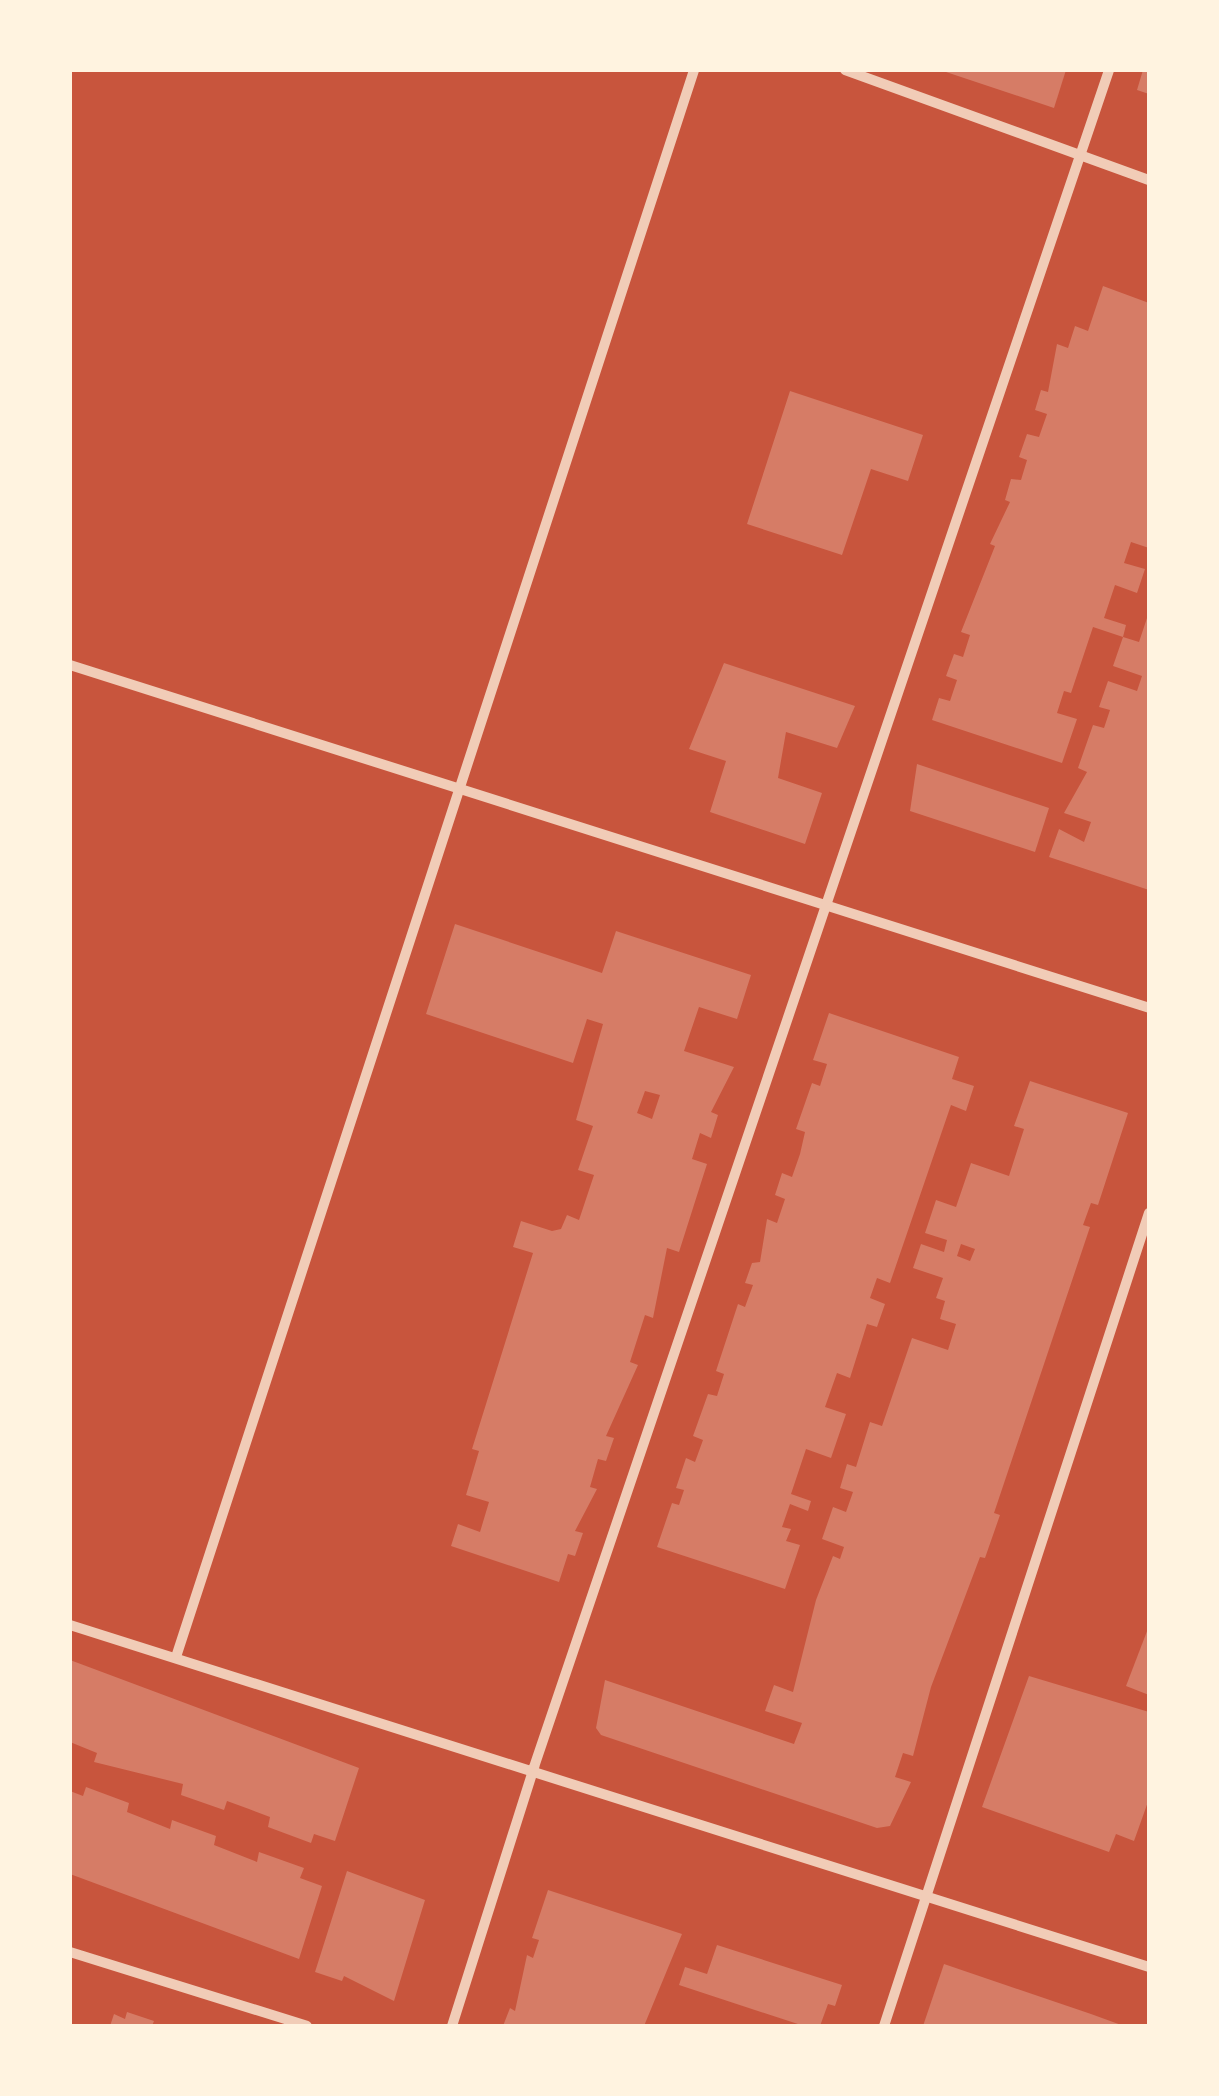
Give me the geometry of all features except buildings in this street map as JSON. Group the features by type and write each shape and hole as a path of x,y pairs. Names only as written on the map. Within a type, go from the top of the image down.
{"street":[{"path":"176,1658 694,70"},
{"path":"845,70 1149,180"},
{"path":"452,2026 534,1767 1084,156 1110,70"},
{"path":"70,666 829,903 1149,1008"},
{"path":"884,2026 1149,1213"},
{"path":"70,1625 534,1767 1149,1967"},
{"path":"70,1952 307,2026"}]}
